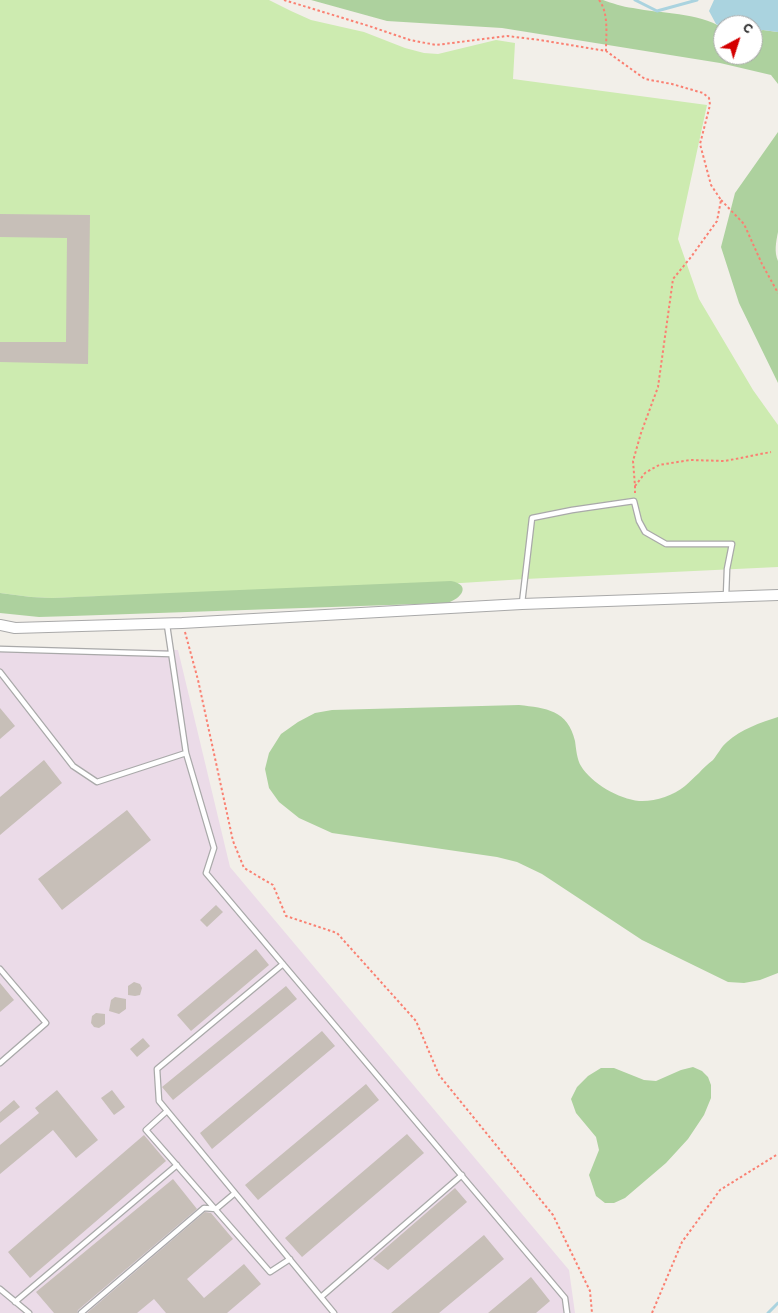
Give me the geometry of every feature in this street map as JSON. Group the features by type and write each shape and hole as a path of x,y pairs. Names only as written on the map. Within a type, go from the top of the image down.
{"street":[{"path":"0,625 15,628 167,624 522,604 778,595"}],"lane":[{"path":"522,604 532,518 634,501 639,521 645,532 666,544 732,544 727,569 726,597"},
{"path":"167,624 186,754 214,848 206,873 565,1298 567,1313"},
{"path":"0,648 171,654"},
{"path":"0,672 73,766 97,782 186,754"},
{"path":"283,964 157,1069 159,1101 334,1313"},
{"path":"0,969 46,1023 0,1063"},
{"path":"167,1111 146,1130 270,1272 290,1259"},
{"path":"15,1302 177,1165"},
{"path":"321,1297 462,1176"},
{"path":"81,1313 204,1208 216,1209 235,1193"},
{"path":"0,1289 29,1313"}],"path":[{"path":"284,0 410,40 436,45 507,36 606,51 645,79 704,93 709,98 710,105 700,144 711,185 721,200 744,224 762,264 778,293"},
{"path":"599,0 603,6 606,51"},
{"path":"634,501 633,461 658,387 673,279 717,221 721,200"},
{"path":"635,486 645,473 659,465 690,460 725,460 771,452"},
{"path":"182,623 198,680 233,841 244,868 274,885 286,916 337,933 416,1022 439,1075 553,1215 590,1291 592,1313"},
{"path":"652,1313 682,1242 720,1190 778,1154"}],"shaded area":[{"path":"0,647 14,649 178,650 230,867 569,1270 575,1313 0,1313"}],"green space":[{"path":"0,0 269,0 311,20 364,32 405,48 424,53 438,54 496,40 515,43 513,79 707,105 678,239 699,299 753,390 778,425 778,567 445,584 52,598 0,593"},
{"path":"311,0 603,0 625,7 691,16 713,23 713,62 502,28 387,21"},
{"path":"763,30 778,32 778,84 771,75 728,65 763,65"},
{"path":"778,132 778,232 776,251 778,261 778,383 739,303 721,247 735,193"},
{"path":"451,581 457,583 463,589 460,595 447,603 39,617 0,613 0,593 52,598"},
{"path":"519,705 554,712 561,717 572,731 581,766 591,778 614,794 639,801 663,798 680,790 713,760 732,737 751,727 778,717 778,973 760,980 744,983 728,982 642,940 542,874 517,862 497,857 332,833 299,818 279,802 269,788 265,769 269,753 281,734 315,713 332,710"},
{"path":"693,1067 702,1071 708,1077 711,1085 711,1098 704,1115 688,1139 666,1163 625,1198 614,1203 605,1203 596,1196 589,1175 599,1150 596,1137 576,1113 571,1099 577,1087 588,1076 601,1068 614,1068 644,1080 656,1081"}],"water":[{"path":"714,0 778,0 778,32 763,30 763,15 713,15 713,18 709,11"}],"building":[{"path":"0,214 90,215 88,364 0,362 0,342 66,342 67,238 0,237"},
{"path":"0,708 15,726 0,739"},
{"path":"44,760 62,783 0,835 0,797"},
{"path":"127,810 151,840 62,910 38,879"},
{"path":"216,905 223,912 207,927 200,920"},
{"path":"256,949 269,965 191,1031 177,1015"},
{"path":"134,982 140,984 142,988 140,995 128,995 128,986"},
{"path":"0,983 14,1000 0,1012"},
{"path":"286,986 297,999 173,1100 162,1087"},
{"path":"115,997 126,999 126,1009 119,1014 109,1011 111,1000"},
{"path":"96,1013 105,1014 105,1024 99,1028 94,1027 91,1023 92,1016"},
{"path":"322,1031 335,1046 212,1149 200,1133"},
{"path":"143,1038 150,1046 137,1057 130,1049"},
{"path":"366,1084 379,1100 258,1200 245,1185"},
{"path":"57,1090 98,1140 76,1158 53,1130 0,1174 0,1145 39,1113 35,1108"},
{"path":"112,1090 125,1107 114,1115 101,1098"},
{"path":"14,1100 20,1107 0,1123 0,1112"},
{"path":"407,1134 424,1153 302,1257 285,1238"},
{"path":"144,1135 166,1161 30,1278 8,1252"},
{"path":"173,1179 197,1209 78,1310 77,1313 54,1313 36,1292"},
{"path":"455,1188 467,1202 388,1270 373,1259"},
{"path":"205,1212 211,1213 233,1239 187,1279 204,1298 244,1264 261,1284 227,1313 166,1313 154,1299 137,1313 87,1313"},
{"path":"484,1235 504,1259 439,1313 391,1313"},
{"path":"531,1277 550,1301 536,1313 488,1313"}],"waterway":[{"path":"635,0 657,11 697,0"},
{"path":"768,1313 778,1303"}]}
